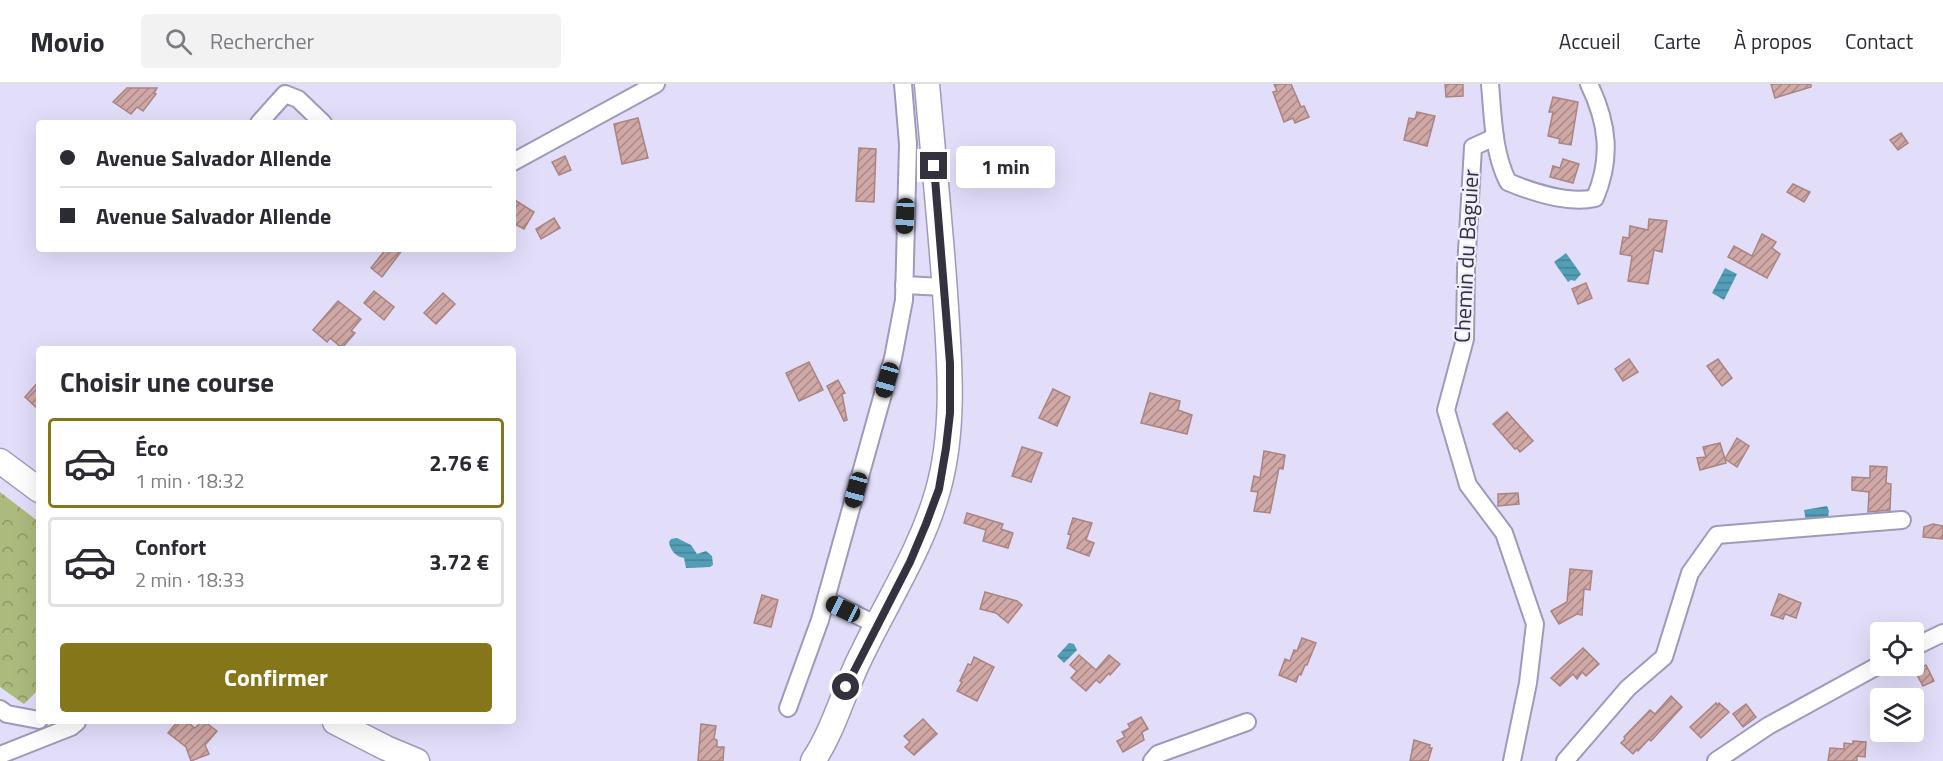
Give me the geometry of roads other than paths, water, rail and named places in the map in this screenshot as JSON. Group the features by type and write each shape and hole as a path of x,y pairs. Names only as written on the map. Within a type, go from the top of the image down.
{"main road":[{"path":"813,761 833,727 846,687 910,562 939,489 950,413 950,363 927,84"},
{"path":"0,461 36,488"},
{"path":"339,724 417,761"},
{"path":"833,727 836,761"}],"street":[{"path":"516,160 656,84"},
{"path":"788,708 826,600 893,357 904,300 908,144 903,84"},
{"name":"Chemin du Baguier","path":"1490,84 1495,137 1501,168 1508,182 1533,192 1586,200 1595,198 1606,163 1606,136 1597,101 1589,84"},
{"path":"262,120 285,94 298,99 320,120"},
{"name":"Chemin du Baguier","path":"1495,137 1473,147 1466,269 1465,339 1446,410 1467,485 1504,533 1535,624 1528,683 1512,761"},
{"path":"904,285 944,287"},
{"path":"1565,761 1628,688 1664,657 1690,573 1717,536 1902,520"},
{"path":"826,600 877,625"},
{"path":"1924,642 1943,633"},
{"path":"1716,761 1768,726 1870,670"},
{"path":"0,709 8,714 36,719"},
{"path":"1152,761 1158,754 1247,722"},
{"path":"0,755 74,724"}],"water":[{"path":"1566,253 1581,274 1575,281 1568,282 1554,262"},
{"path":"1725,268 1737,274 1724,300 1712,293"},
{"path":"1827,506 1828,517 1806,521 1804,510"},
{"path":"677,538 691,545 697,554 706,551 712,556 713,565 686,568 684,558 676,555 669,542"},
{"path":"1069,643 1074,644 1077,650 1064,663 1057,656"}]}
